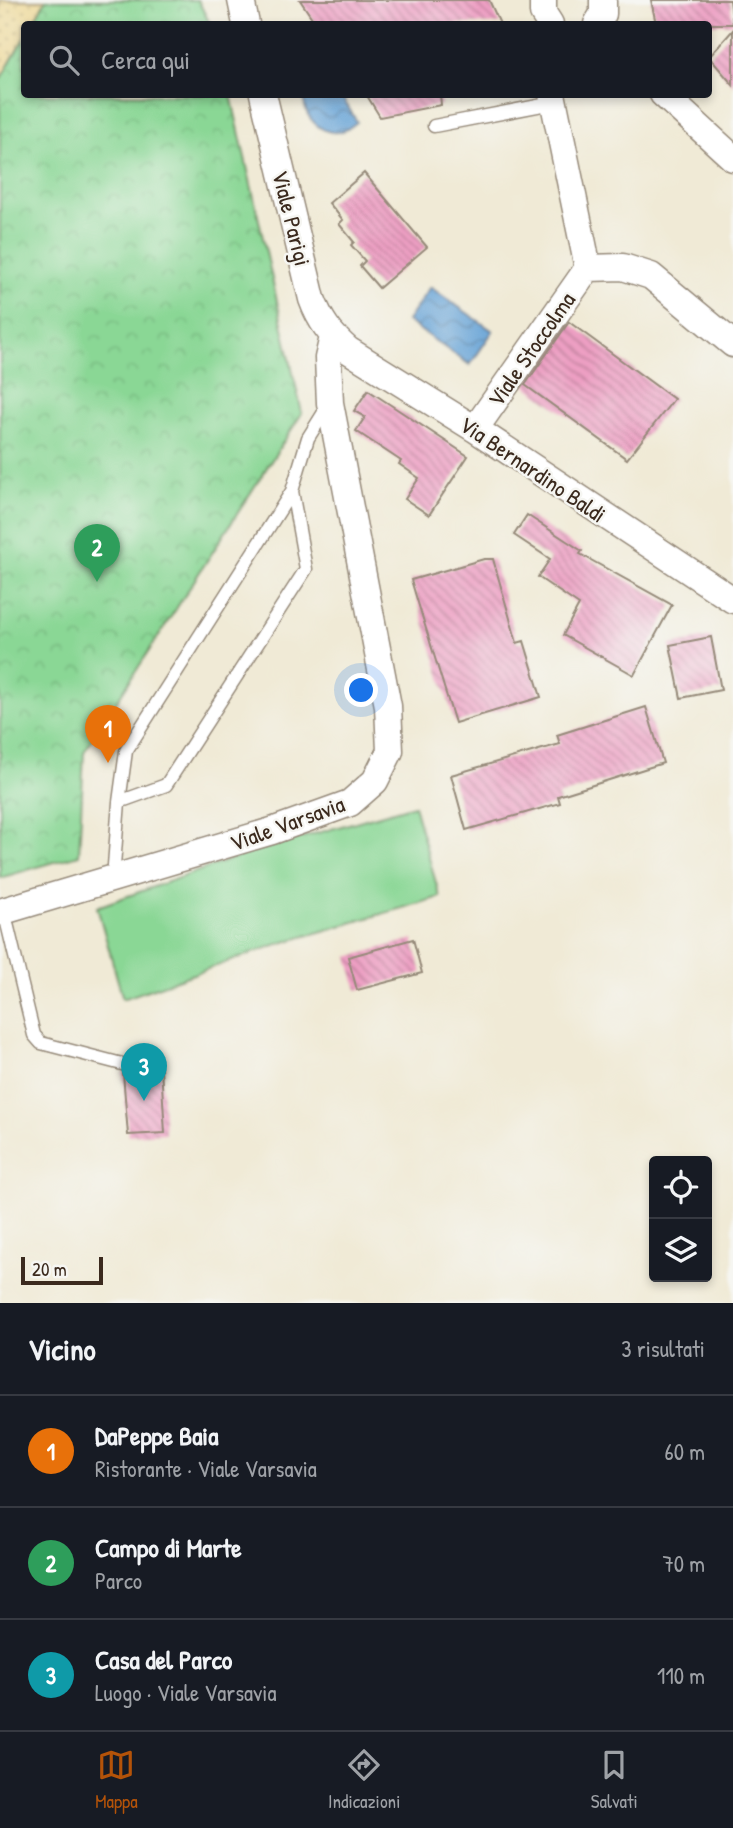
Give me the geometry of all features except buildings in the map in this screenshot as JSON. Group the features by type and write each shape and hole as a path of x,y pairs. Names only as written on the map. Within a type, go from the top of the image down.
{"street":[{"path":"241,0 245,21"},
{"name":"Viale Parigi","path":"263,98 312,299 319,318 332,337"},
{"path":"667,98 733,158"},
{"name":"Viale Stoccolma","path":"475,429 587,268 553,99"},
{"name":"Viale Stoccolma","path":"587,268 623,267 651,276 733,344"},
{"name":"Viale Varsavia","path":"2,912 272,831 349,803 375,781 390,751 388,706 330,403 328,358 332,337"},
{"name":"Via Bernardino Baldi","path":"332,337 348,351 475,429 733,600"}],"lane":[{"path":"433,126 553,99"},
{"path":"113,879 118,802 126,751 292,491 308,438 330,403"},
{"path":"118,802 166,785 306,569 292,491"},
{"path":"2,912 34,1035 41,1043 122,1064"}],"sand":[{"path":"0,0 46,0 34,21 21,21 21,43 0,80"}],"green space":[{"path":"46,0 198,0 208,21 34,21"},
{"path":"21,43 21,98 232,98 302,413 84,752 79,855 0,878 0,80"},
{"path":"414,805 440,897 278,944 123,999 97,907 252,852"}],"water":[{"path":"305,98 343,98 357,122 345,130 335,132 320,128 309,117"},
{"path":"430,287 493,331 470,365 407,321"}],"place":[{"name":"Campo di Marte","path":"97,582"},
{"name":"DaPeppe Baia","path":"108,763"},
{"name":"Casa del Parco","path":"144,1101"}]}
